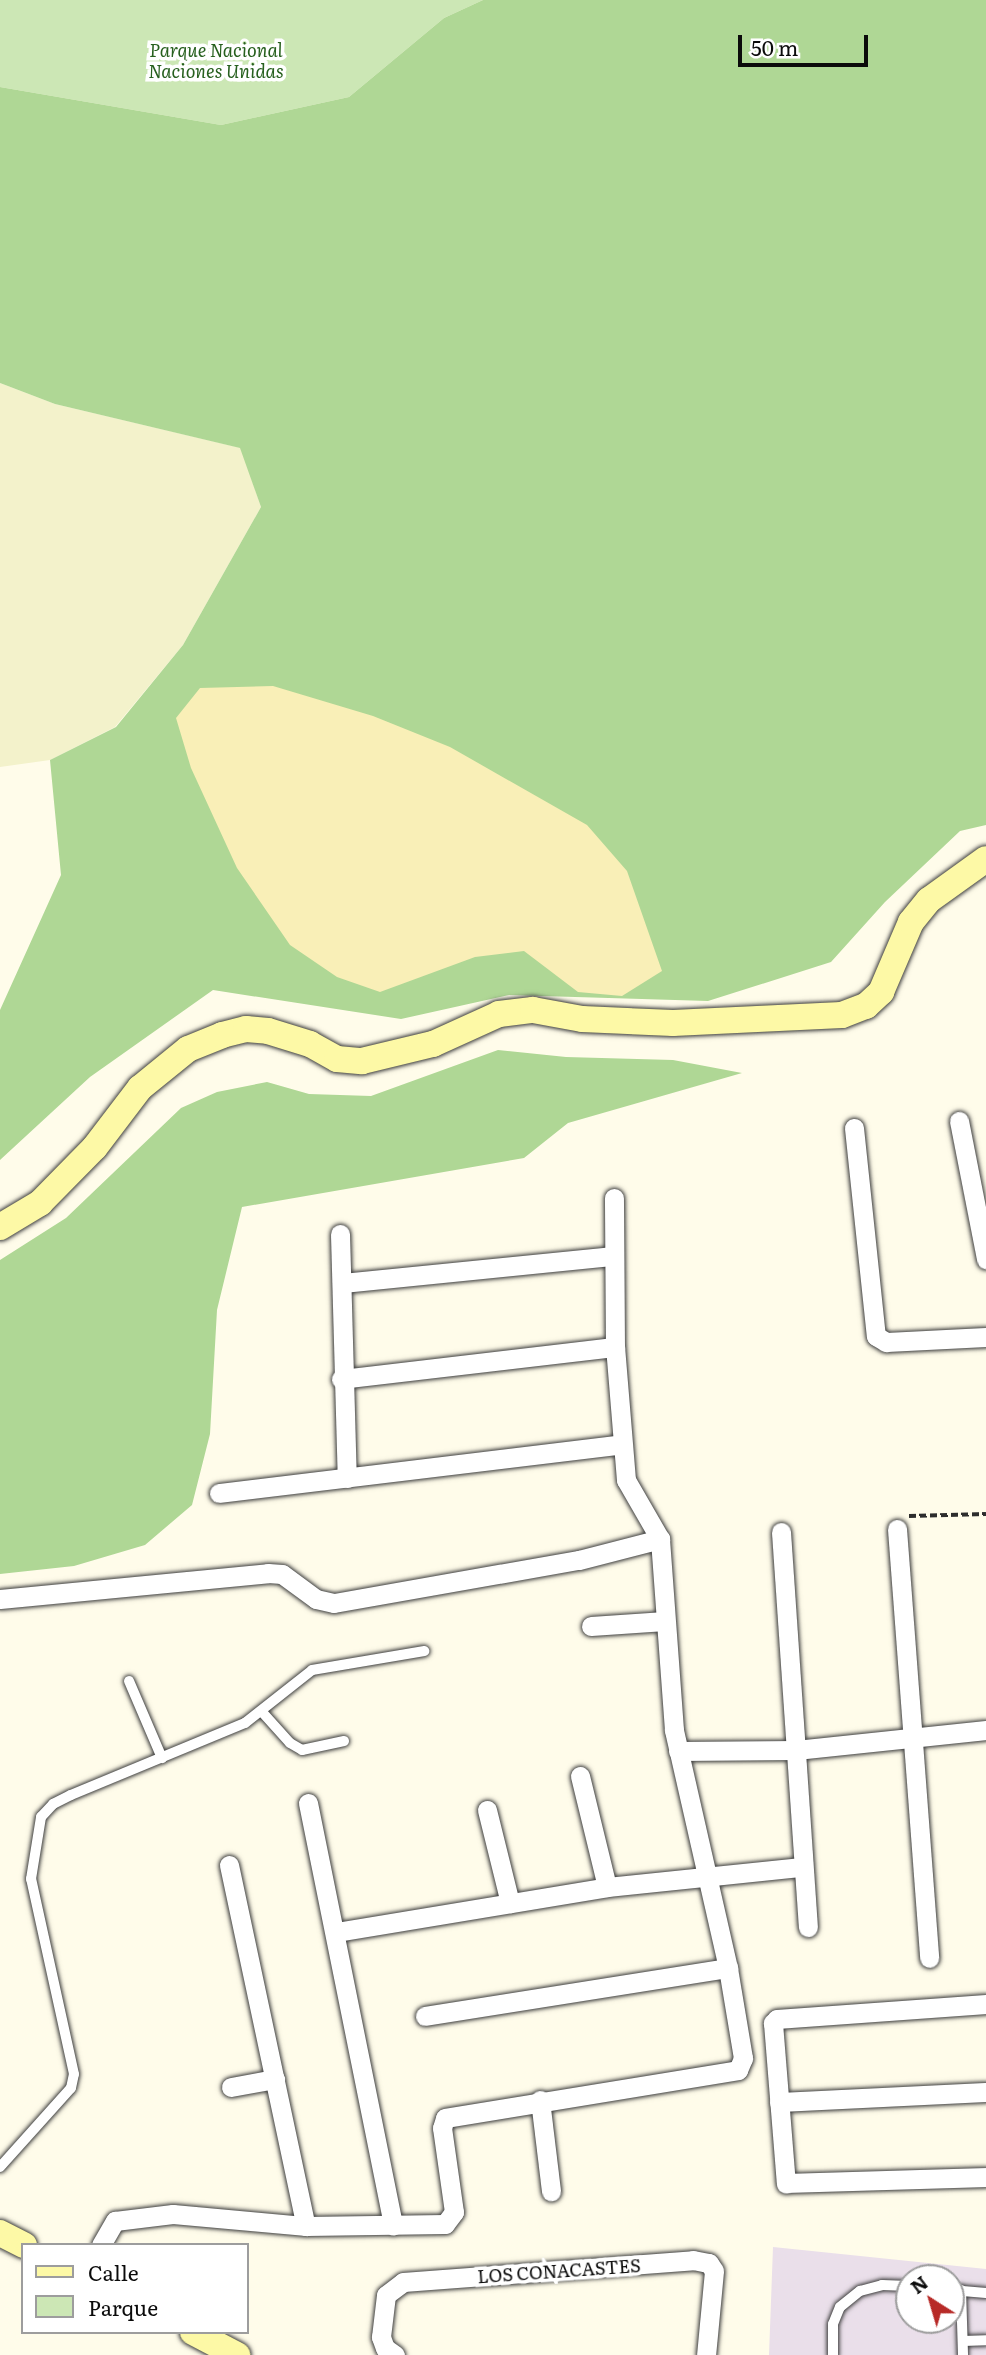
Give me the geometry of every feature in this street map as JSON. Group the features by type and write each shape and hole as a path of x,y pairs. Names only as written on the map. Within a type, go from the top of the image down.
{"main road":[{"path":"0,1227 40,1203 94,1147 140,1088 187,1049 222,1035 246,1029 268,1031 310,1044 337,1059 362,1061 433,1044 499,1014 521,1012 673,1023 842,1015 866,1006 881,992 911,922 929,901 986,859"},
{"path":"0,2233 21,2244"},
{"path":"197,2334 237,2355"}],"street":[{"path":"959,1121 986,1259"},
{"path":"854,1128 878,1339 986,1337"},
{"path":"102,2243 108,2227 128,2218 227,2217 306,2226 445,2224 453,2218 442,2128 445,2118 540,2100 738,2070 743,2059 728,1968 678,1751 660,1539 632,1497 621,1444 612,1256 614,1198"},
{"path":"340,1234 341,1379 346,1478"},
{"path":"342,1283 612,1256"},
{"path":"341,1379 615,1347"},
{"path":"219,1493 621,1444"},
{"path":"901,1522 910,1736 929,1958"},
{"path":"781,1532 808,1927"},
{"path":"0,1599 282,1574 316,1599 334,1603 566,1563 660,1539"},
{"path":"591,1626 665,1621"},
{"path":"678,1751 796,1750 986,1730"},
{"path":"580,1776 607,1887"},
{"path":"308,1803 393,2225"},
{"path":"487,1810 510,1903"},
{"path":"229,1865 306,2226"},
{"path":"336,1932 607,1887 707,1874 802,1867"},
{"path":"425,2017 728,1968"},
{"path":"986,2004 776,2019 773,2023 784,2180 789,2184 986,2177"},
{"path":"231,2087 275,2079"},
{"path":"779,2102 986,2092"},
{"path":"540,2100 551,2190"},
{"name":"LOS CONACASTES","path":"395,2355 385,2348 381,2337 386,2295 403,2282 693,2260 709,2263 714,2271 706,2355"}],"lane":[{"path":"0,2167 71,2088 74,2074 31,1879 41,1817 62,1800 263,1713 294,1680 312,1670 424,1651"},
{"path":"129,1681 162,1758"},
{"path":"263,1713 290,1743 302,1749 344,1741"},
{"path":"833,2355 833,2324 841,2307 860,2291 882,2285 895,2285"},
{"path":"965,2291 986,2293"},
{"path":"961,2334 963,2355"},
{"path":"962,2341 986,2340"}],"path":[{"path":"901,1522 986,1514"}],"shaded area":[{"path":"773,2247 938,2264 895,2264 895,2334 965,2334 965,2267 986,2269 986,2355 769,2355"}],"green space":[{"name":"Parque Nacional Naciones Unidas","path":"0,0 483,0 444,18 349,97 221,125 0,87"},
{"path":"483,0 986,0 986,825 960,831 885,902 831,962 708,1001 509,995 401,1019 213,990 90,1077 0,1160 0,1010 61,875 50,760 116,727 183,645 261,507 240,448 55,404 0,383 0,87 221,125 349,97 444,18"},
{"path":"0,383 55,404 241,448 261,507 183,645 115,727 50,760 0,767"},
{"path":"498,1050 566,1057 673,1060 742,1073 568,1123 524,1158 242,1207 217,1310 210,1434 192,1505 145,1545 74,1566 0,1574 0,1260 66,1218 181,1108 217,1092 267,1082 309,1094 371,1096"}],"sand":[{"path":"273,686 373,716 450,747 587,825 627,871 662,971 622,996 578,992 524,951 475,957 380,992 337,977 290,945 237,868 191,768 176,718 200,688"}]}
